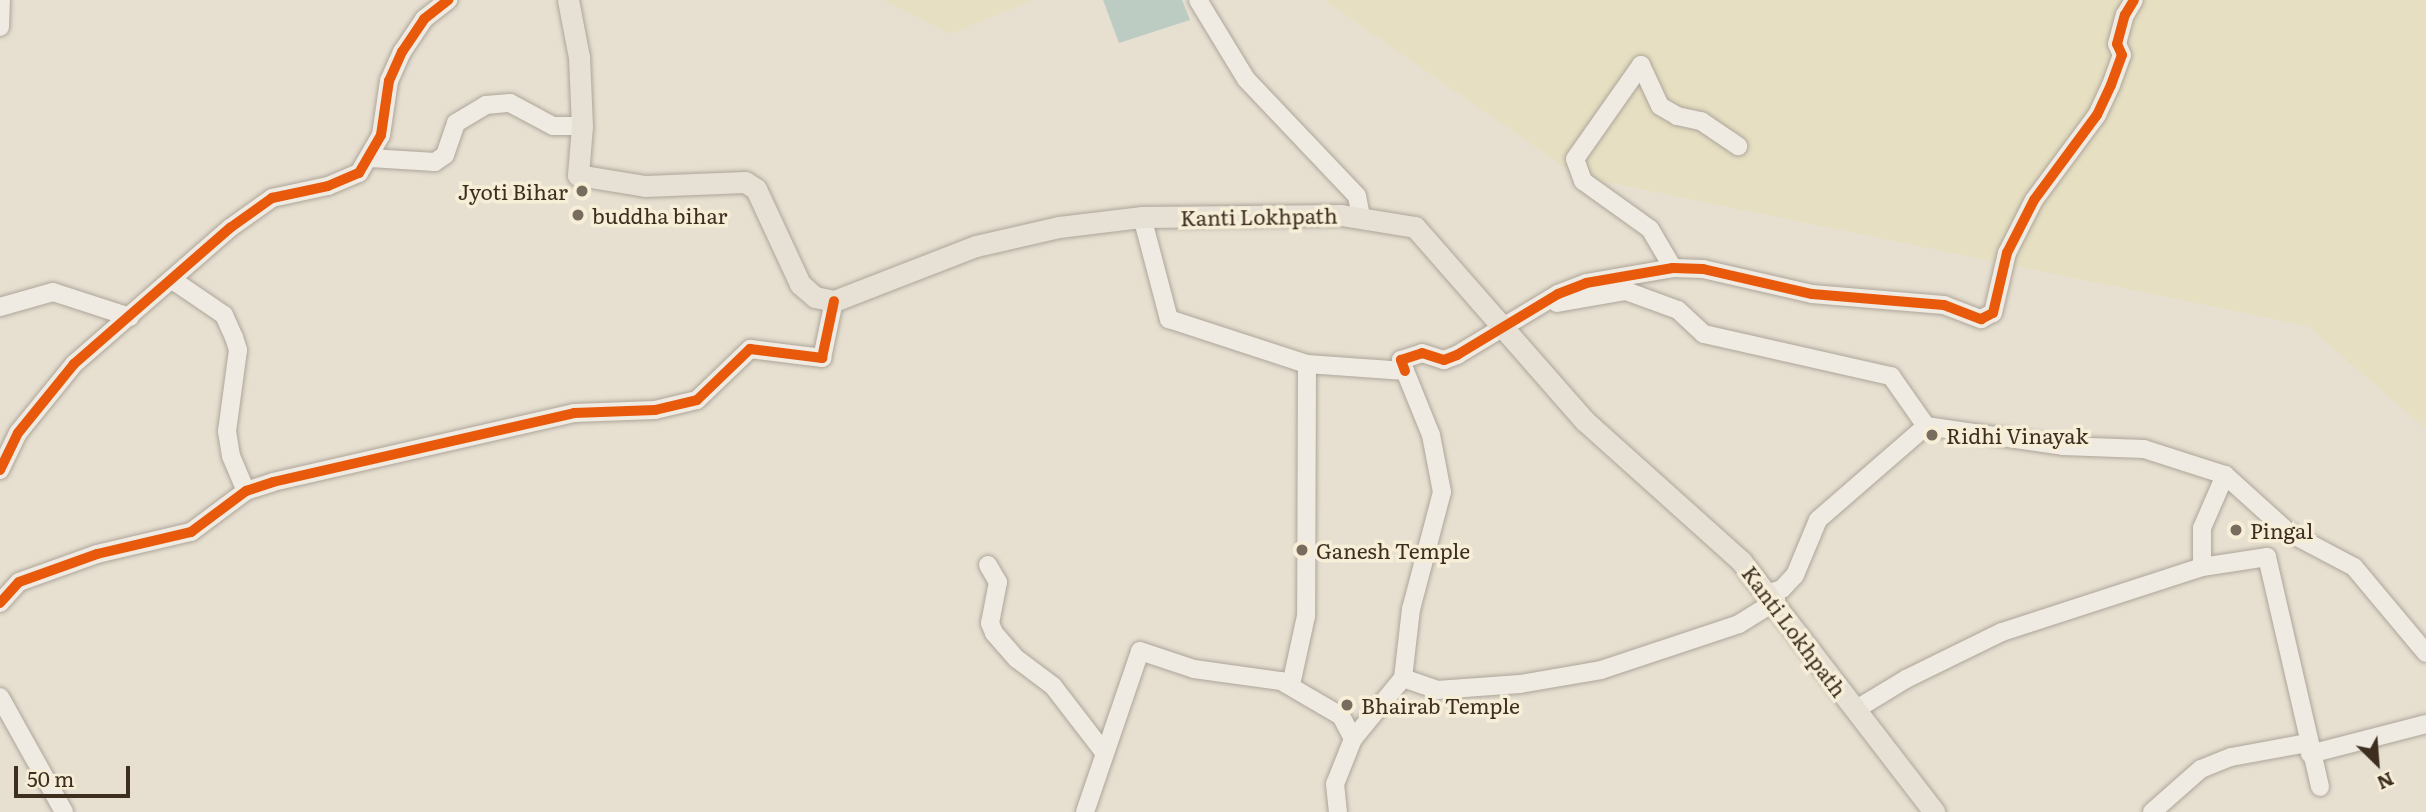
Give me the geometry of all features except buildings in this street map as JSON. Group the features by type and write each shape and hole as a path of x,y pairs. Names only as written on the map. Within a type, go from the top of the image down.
{"main road":[{"path":"568,0 579,57 582,126 577,169 582,180 645,186 735,179 756,189 800,284 815,297 834,300"},
{"name":"Kanti Lokhpath","path":"834,300 976,246 1059,227 1142,217 1361,216 1415,227 1502,329 1586,421 1741,561 1773,597 1934,812"}],"street":[{"path":"0,27 1,0"},
{"path":"0,470 18,433 74,364 174,281 230,228 272,198 348,178 370,158 381,135 390,81 402,52 424,19 448,0"},
{"path":"1198,0 1246,79 1357,196 1361,216"},
{"path":"1338,812 1335,784 1353,739 1403,678 1411,609 1442,492 1431,435 1401,360 1422,353 1444,360 1586,283 1673,268 1703,269 1812,294 1944,305 1981,319 1993,313 2007,253 2034,201 2097,115 2122,55 2117,44 2122,25 2134,0"},
{"path":"1673,268 1650,229 1583,181 1574,159 1641,65 1660,106 1677,116 1701,121 1738,146"},
{"path":"370,158 435,162 445,155 456,123 486,104 510,103 553,126 582,126"},
{"path":"1142,217 1169,318 1307,363 1405,371"},
{"path":"174,281 224,315 234,337 238,349 227,431 231,456 246,491"},
{"path":"0,307 53,292 130,317"},
{"path":"1538,307 1626,292 1651,297 1678,310 1703,334 1891,376 1926,426 2063,446 2144,449 2225,475 2288,532 2354,567 2426,653"},
{"path":"0,603 19,582 97,554 191,532 246,491 574,413 655,410 697,400 750,349 822,358 834,300"},
{"path":"1291,685 1307,616 1307,363"},
{"path":"1403,678 1437,690 1520,684 1601,670 1740,624 1795,575 1818,520 1926,426"},
{"path":"2202,567 2202,528 2225,475"},
{"path":"1856,710 1969,646 2202,567 2260,556 2269,559 2309,749 2320,787"},
{"path":"988,565 998,582 990,623 994,633 1017,659 1053,686 1103,751"},
{"path":"1084,812 1140,651 1194,669 1291,685 1341,716 1353,739"},
{"path":"0,697 64,812"},
{"path":"2152,812 2201,769 2231,757 2309,749 2426,724"}],"shaded area":[{"path":"883,0 1033,0 950,34"},
{"path":"1103,0 1182,0 1190,20 1119,43"},
{"path":"1324,0 2426,0 2426,429 2307,326 1577,176"}],"cycle path":[{"path":"0,470 18,433 74,364 230,228 272,198 328,186 359,173 381,135 389,81 402,52 424,19 448,0"},
{"path":"1405,371 1401,360 1422,353 1444,360 1457,355 1558,294 1586,283 1673,268 1703,269 1812,294 1944,305 1981,319 1993,313 2007,253 2034,200 2097,115 2111,85 2122,55 2117,44 2125,15 2134,0"},
{"path":"0,603 19,582 97,554 191,532 246,491 273,482 574,413 655,410 697,400 750,349 822,358 834,301"}],"place":[{"name":"Jyoti Bihar","path":"582,191"},
{"name":"buddha bihar","path":"578,215"},
{"name":"Ridhi Vinayak","path":"1932,435"},
{"name":"Pingal","path":"2236,530"},
{"name":"Ganesh Temple","path":"1302,550"},
{"name":"Bhairab Temple","path":"1347,705"}]}
